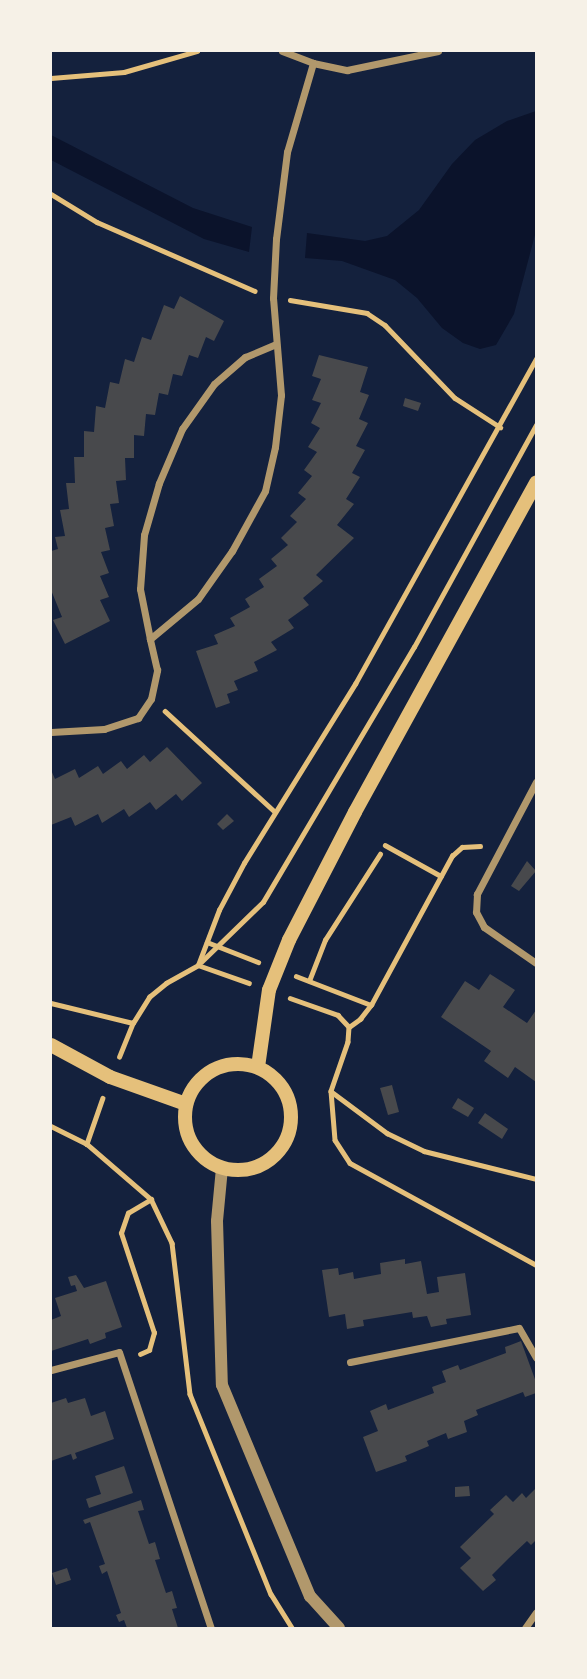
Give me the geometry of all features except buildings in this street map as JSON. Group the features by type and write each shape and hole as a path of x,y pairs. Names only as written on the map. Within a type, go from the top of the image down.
{"main road":[{"path":"258,1068 269,990 289,940 355,812 536,483"},
{"path":"51,1045 110,1077 186,1104"},
{"path":"228,1065 258,1068 273,1077 284,1091 290,1108 290,1126 284,1143 273,1157 258,1167 240,1170 222,1168 205,1159 191,1144 185,1124 186,1104 191,1090 213,1070 228,1065"}],"street":[{"path":"282,51 313,63 347,70 438,51"},
{"path":"150,639 198,599 232,551 265,491 275,447 281,395 273,298 276,239 287,152 313,63"},
{"path":"51,732 104,729 138,718 151,699 158,670 140,589 144,535 159,483 182,429 214,384 245,357 276,344"},
{"path":"536,782 477,894 476,912 484,928 536,963"},
{"path":"222,1168 217,1222 222,1385 310,1595 339,1628"},
{"path":"349,1363 519,1328 536,1357"},
{"path":"51,1370 119,1352 211,1628"},
{"path":"525,1628 536,1612"}],"path":[{"path":"51,78 124,72 188,56 197,51"},
{"path":"198,965 219,910 274,811 355,684 536,359"},
{"path":"87,1144 110,1077 133,1023 149,997 166,983 198,965 215,945 263,902 414,647 536,425"},
{"path":"151,699 274,811"},
{"path":"349,1027 360,1019 371,1005 452,856 462,847 477,844 497,853"},
{"path":"385,845 441,876"},
{"path":"309,981 325,940 380,854"},
{"path":"198,965 338,1015 349,1027 348,1042 331,1091 335,1140 350,1163 536,1265"},
{"path":"51,1003 133,1023"},
{"path":"331,1091 387,1133 424,1151 536,1179"},
{"path":"51,1126 87,1144 151,1199 172,1244 190,1394 271,1594 292,1628"},
{"path":"119,1352 142,1354 149,1350 154,1333 121,1233 128,1213 151,1199"}],"water":[{"path":"536,111 536,231 514,314 496,345 480,349 463,343 442,328 417,298 395,280 342,261 305,258 307,233 365,241 387,236 419,210 452,164 475,140 507,121"},
{"path":"51,135 193,208 252,227 249,252 204,239 51,160"}]}
